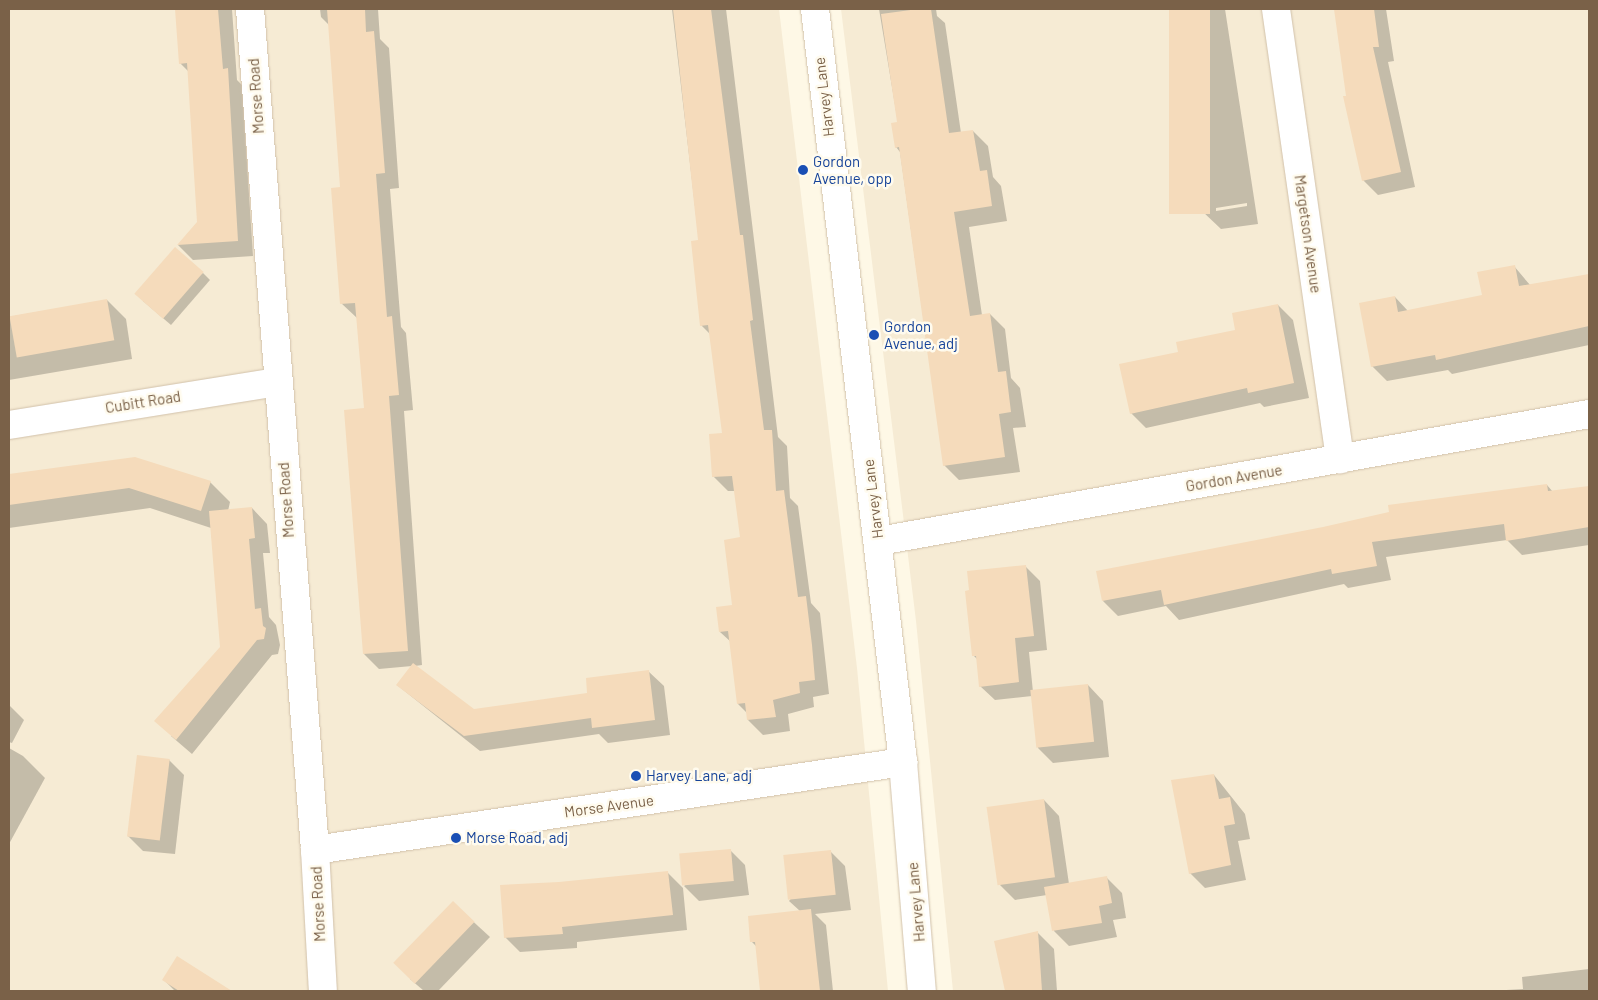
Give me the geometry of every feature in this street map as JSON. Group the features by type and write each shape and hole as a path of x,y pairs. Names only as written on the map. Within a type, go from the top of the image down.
{"street":[{"name":"Morse Road","path":"250,9 277,382 315,850 323,991"},
{"name":"Harvey Lane","path":"815,9 904,762 922,991"},
{"name":"Margetson Avenue","path":"1276,9 1340,458"},
{"name":"Cubitt Road","path":"9,425 277,382"},
{"name":"Gordon Avenue","path":"879,541 1589,414"},
{"name":"Morse Avenue","path":"315,850 904,762"}],"shaded area":[{"path":"9,9 779,9 857,668 888,991 9,991"},
{"path":"841,9 1589,9 1589,991 953,991 916,621"}],"building":[{"path":"175,9 218,9 223,69 228,68 238,241 177,245 197,222 187,63 179,64"},
{"path":"327,9 365,9 366,32 374,31 385,173 376,174 387,317 392,316 399,395 389,396 408,651 363,654 344,410 364,408 355,303 340,304 331,188 340,187"},
{"path":"673,9 711,9 740,235 743,235 753,320 750,321 764,430 772,430 776,491 784,490 798,597 806,596 815,680 799,682 800,693 773,700 776,717 747,720 745,703 737,704 728,631 719,632 716,607 732,605 724,540 740,537 732,476 712,477 709,434 722,433 708,325 700,326 691,241 698,240"},
{"path":"931,9 949,133 973,130 980,171 987,170 992,206 954,212 970,316 990,313 998,372 1006,371 1011,412 999,414 1005,457 943,466 899,147 895,148 891,123 897,122 881,14"},
{"path":"1169,9 1210,9 1210,214 1169,214"},
{"path":"1334,9 1374,9 1379,47 1373,47 1401,172 1362,181 1343,96 1346,96"},
{"path":"175,247 204,272 163,319 134,294"},
{"path":"1515,265 1519,286 1589,274 1589,326 1436,360 1435,355 1371,367 1359,303 1395,296 1398,312 1482,295 1477,272"},
{"path":"107,299 114,340 17,358 10,316"},
{"path":"1278,304 1294,383 1248,393 1247,388 1130,414 1119,364 1178,352 1176,342 1235,330 1232,313"},
{"path":"135,457 211,481 201,511 129,488 9,505 9,474"},
{"path":"1547,484 1548,491 1589,486 1589,527 1506,541 1504,524 1372,542 1377,566 1332,574 1331,569 1164,605 1161,590 1102,601 1096,571 1323,527 1389,512 1388,505"},
{"path":"252,507 255,538 249,539 255,609 261,608 263,626 266,628 264,639 257,640 176,740 154,721 220,647 209,511"},
{"path":"1026,565 1034,636 1015,638 1019,682 979,687 976,656 972,656 965,591 969,590 967,571"},
{"path":"413,663 474,709 587,693 586,678 649,670 655,720 592,728 591,718 464,736 396,685"},
{"path":"1088,684 1094,742 1036,748 1030,690"},
{"path":"137,755 170,759 160,840 127,836"},
{"path":"1214,774 1219,799 1230,797 1235,824 1224,826 1231,865 1189,874 1171,780"},
{"path":"1044,799 1055,877 998,885 987,807"},
{"path":"731,849 734,881 682,885 679,854"},
{"path":"831,850 836,895 788,900 783,855"},
{"path":"668,871 673,915 562,927 563,934 504,938 500,885 559,882"},
{"path":"1107,876 1112,903 1099,906 1102,923 1052,931 1044,887"},
{"path":"453,901 475,922 415,984 393,963"},
{"path":"811,909 820,991 760,991 755,942 750,942 748,916"},
{"path":"1038,931 1042,991 1005,991 994,941"},
{"path":"177,956 232,991 179,991 162,980"}],"place":[{"name":"Gordon Avenue, opp","path":"803,170"},
{"name":"Gordon Avenue, adj","path":"874,335"},
{"name":"Harvey Lane, adj","path":"636,776"},
{"name":"Morse Road, adj","path":"456,838"}]}
